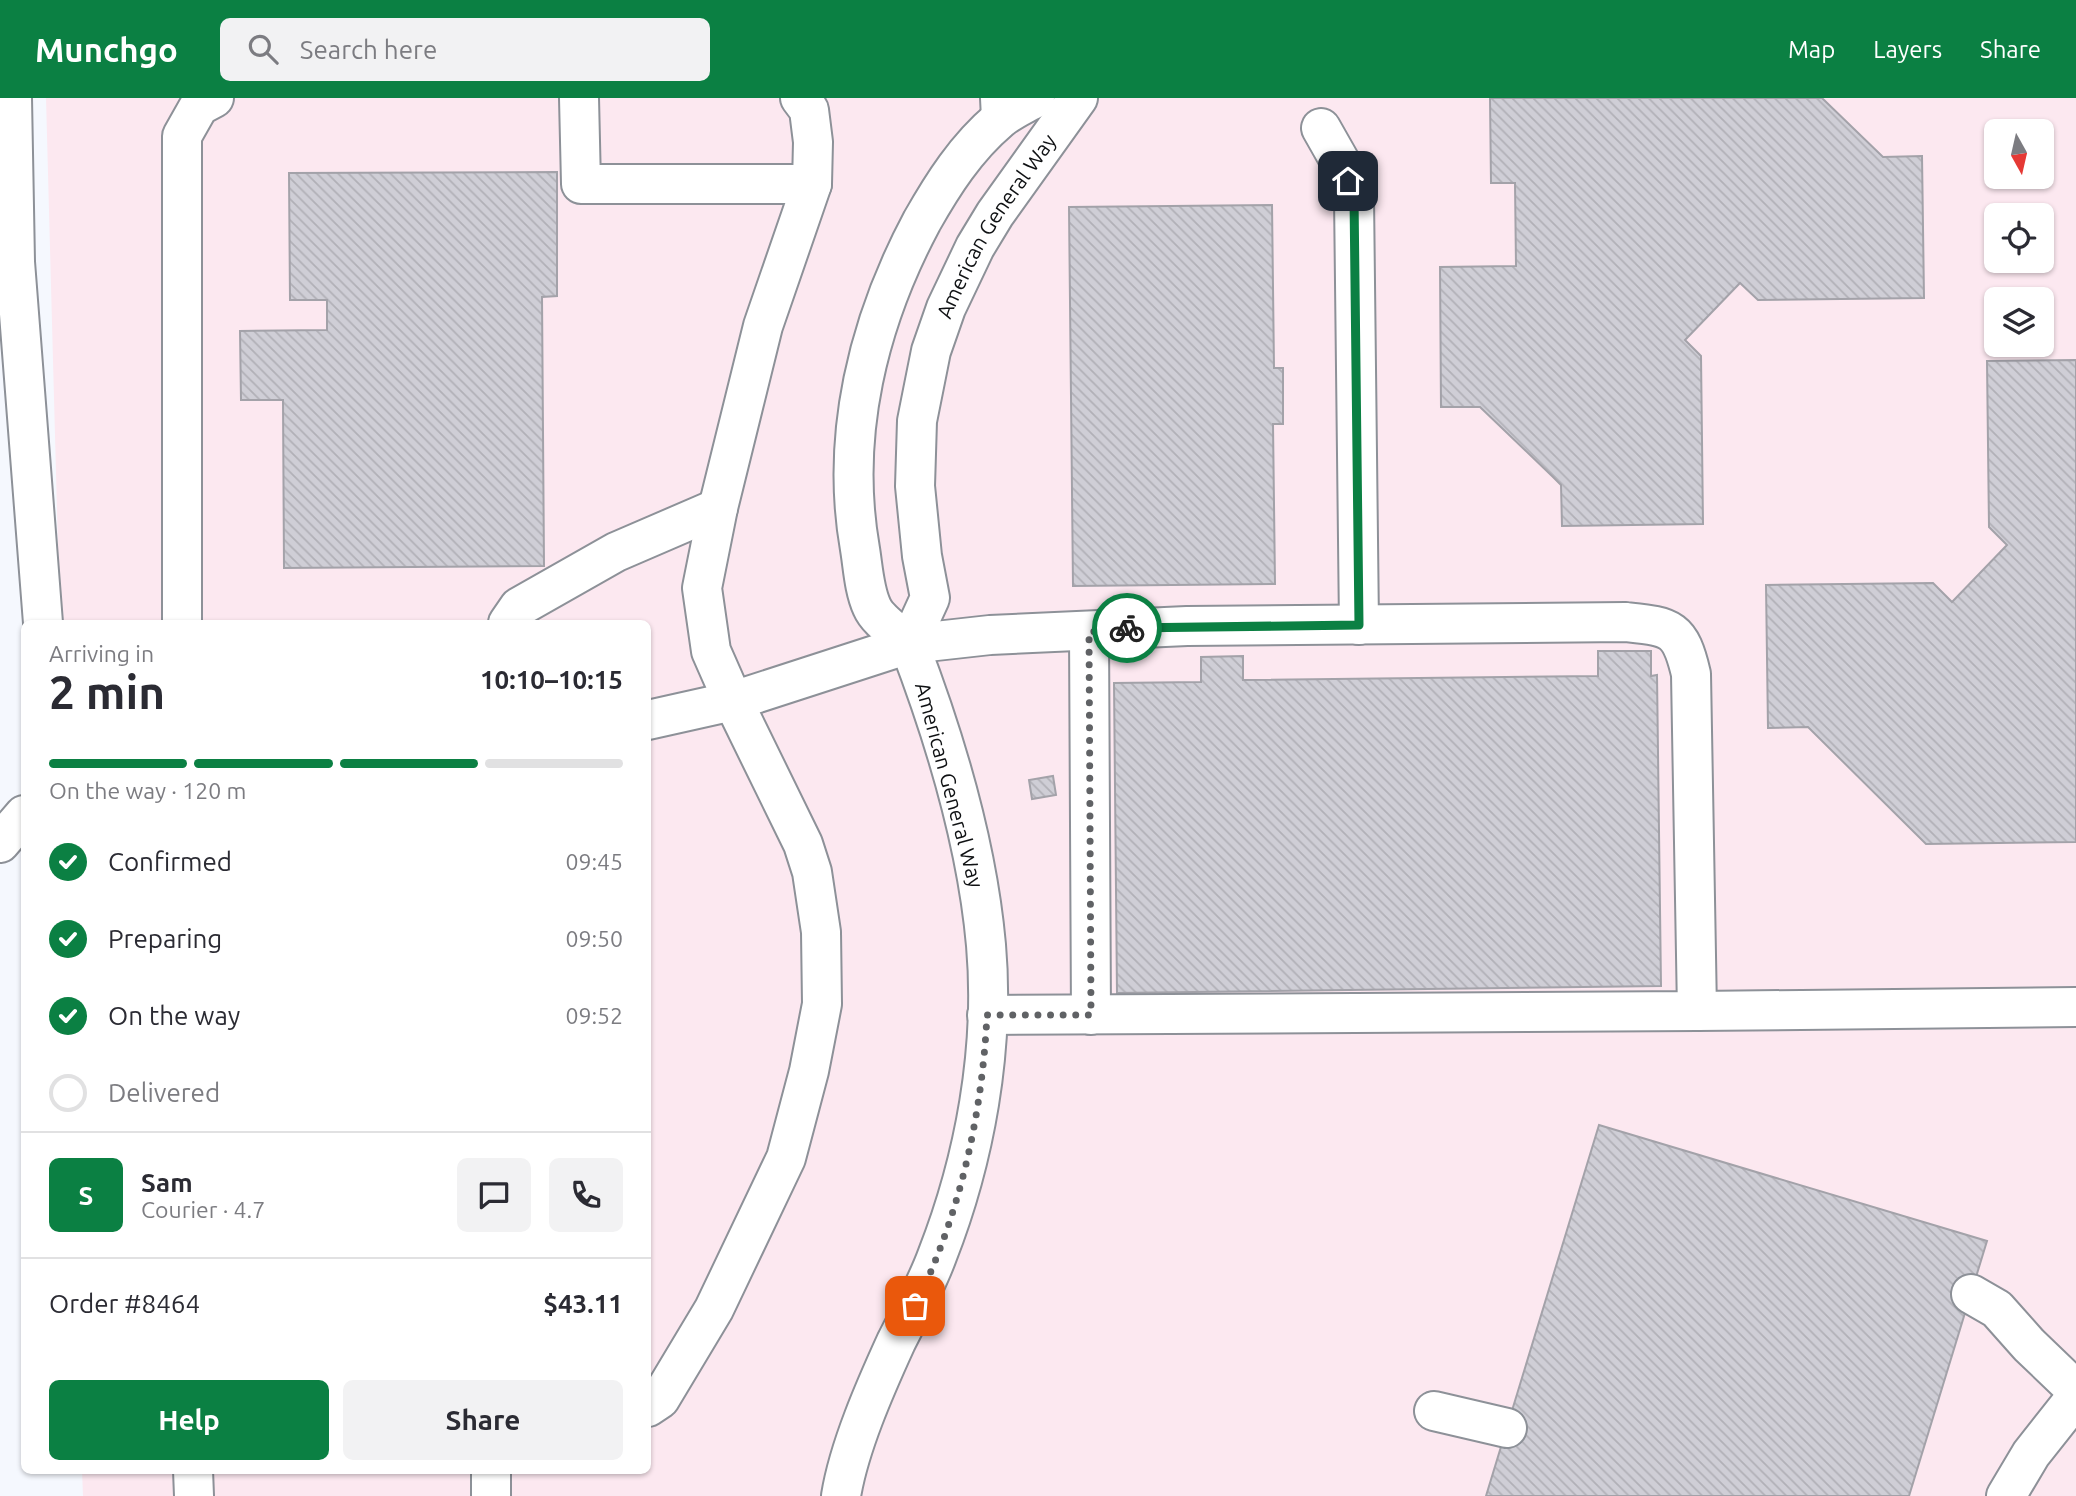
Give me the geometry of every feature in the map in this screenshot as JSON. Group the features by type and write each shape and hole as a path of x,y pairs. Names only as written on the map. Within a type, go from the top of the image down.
{"street":[{"path":"182,620 182,136 199,106 214,98"},
{"path":"579,98 581,184 812,184"},
{"path":"651,1405 660,1399 713,1309 786,1158 809,1071 822,1004 821,932 811,872 803,844 711,651 702,588 718,508 763,326 812,184 813,142 809,110 800,98"},
{"path":"909,644 873,610 858,533 853,454 871,345 892,282 906,252 956,166 1000,108 1035,98"},
{"name":"American General Way","path":"841,1496 858,1436 896,1344 936,1260 963,1181 978,1102 987,1015 986,947 974,864 930,698 909,644 930,598 922,556 915,486 917,421 931,351 946,308 975,247 995,214 1079,98"},
{"path":"8,111 7,222 15,262 43,620"},
{"path":"1321,128 1342,165 1354,197 1359,625"},
{"path":"510,620 519,607 616,552 718,508"},
{"path":"651,719 733,701 909,644 990,635 1187,626 1626,622 1662,626 1681,641 1691,674 1697,1011"},
{"path":"1089,632 1091,1015"},
{"path":"0,843 21,818"},
{"path":"987,1015 2076,1007"},
{"path":"1971,1294 1997,1308 2029,1345 2076,1390"},
{"path":"2022,1489 2042,1438 2076,1397"},
{"path":"1434,1411 1507,1428"},
{"path":"193,1474 194,1496"},
{"path":"491,1474 491,1496"}],"shaded area":[{"path":"46,98 2076,98 2076,1496 83,1496 82,1474 651,1474 651,620 60,620"}],"building":[{"path":"1490,98 1822,98 1883,157 1922,156 1924,298 1758,300 1740,283 1685,340 1701,356 1703,524 1562,526 1561,485 1552,476 1480,407 1441,407 1440,267 1516,266 1515,183 1491,183"},
{"path":"557,172 557,296 542,297 544,566 284,568 283,400 241,400 240,331 327,330 327,300 290,300 289,173"},
{"path":"1272,205 1274,368 1283,368 1283,424 1273,424 1275,584 1073,586 1069,207"},
{"path":"2076,360 2076,842 1926,844 1808,727 1768,728 1766,585 1933,583 1952,602 2007,545 1989,527 1987,361"},
{"path":"1598,651 1651,651 1651,676 1657,675 1661,986 1117,993 1114,683 1201,682 1201,657 1243,656 1243,680 1598,676"},
{"path":"1053,776 1056,795 1032,799 1029,780"},
{"path":"1599,1125 1987,1241 1909,1496 1486,1496"}],"way so far":[{"path":"915,1306 936,1260 963,1181 976,1116 987,1015 1091,1015 1089,632 1127,628"}],"route":[{"path":"1127,628 1359,625 1354,197 1348,181"}]}
